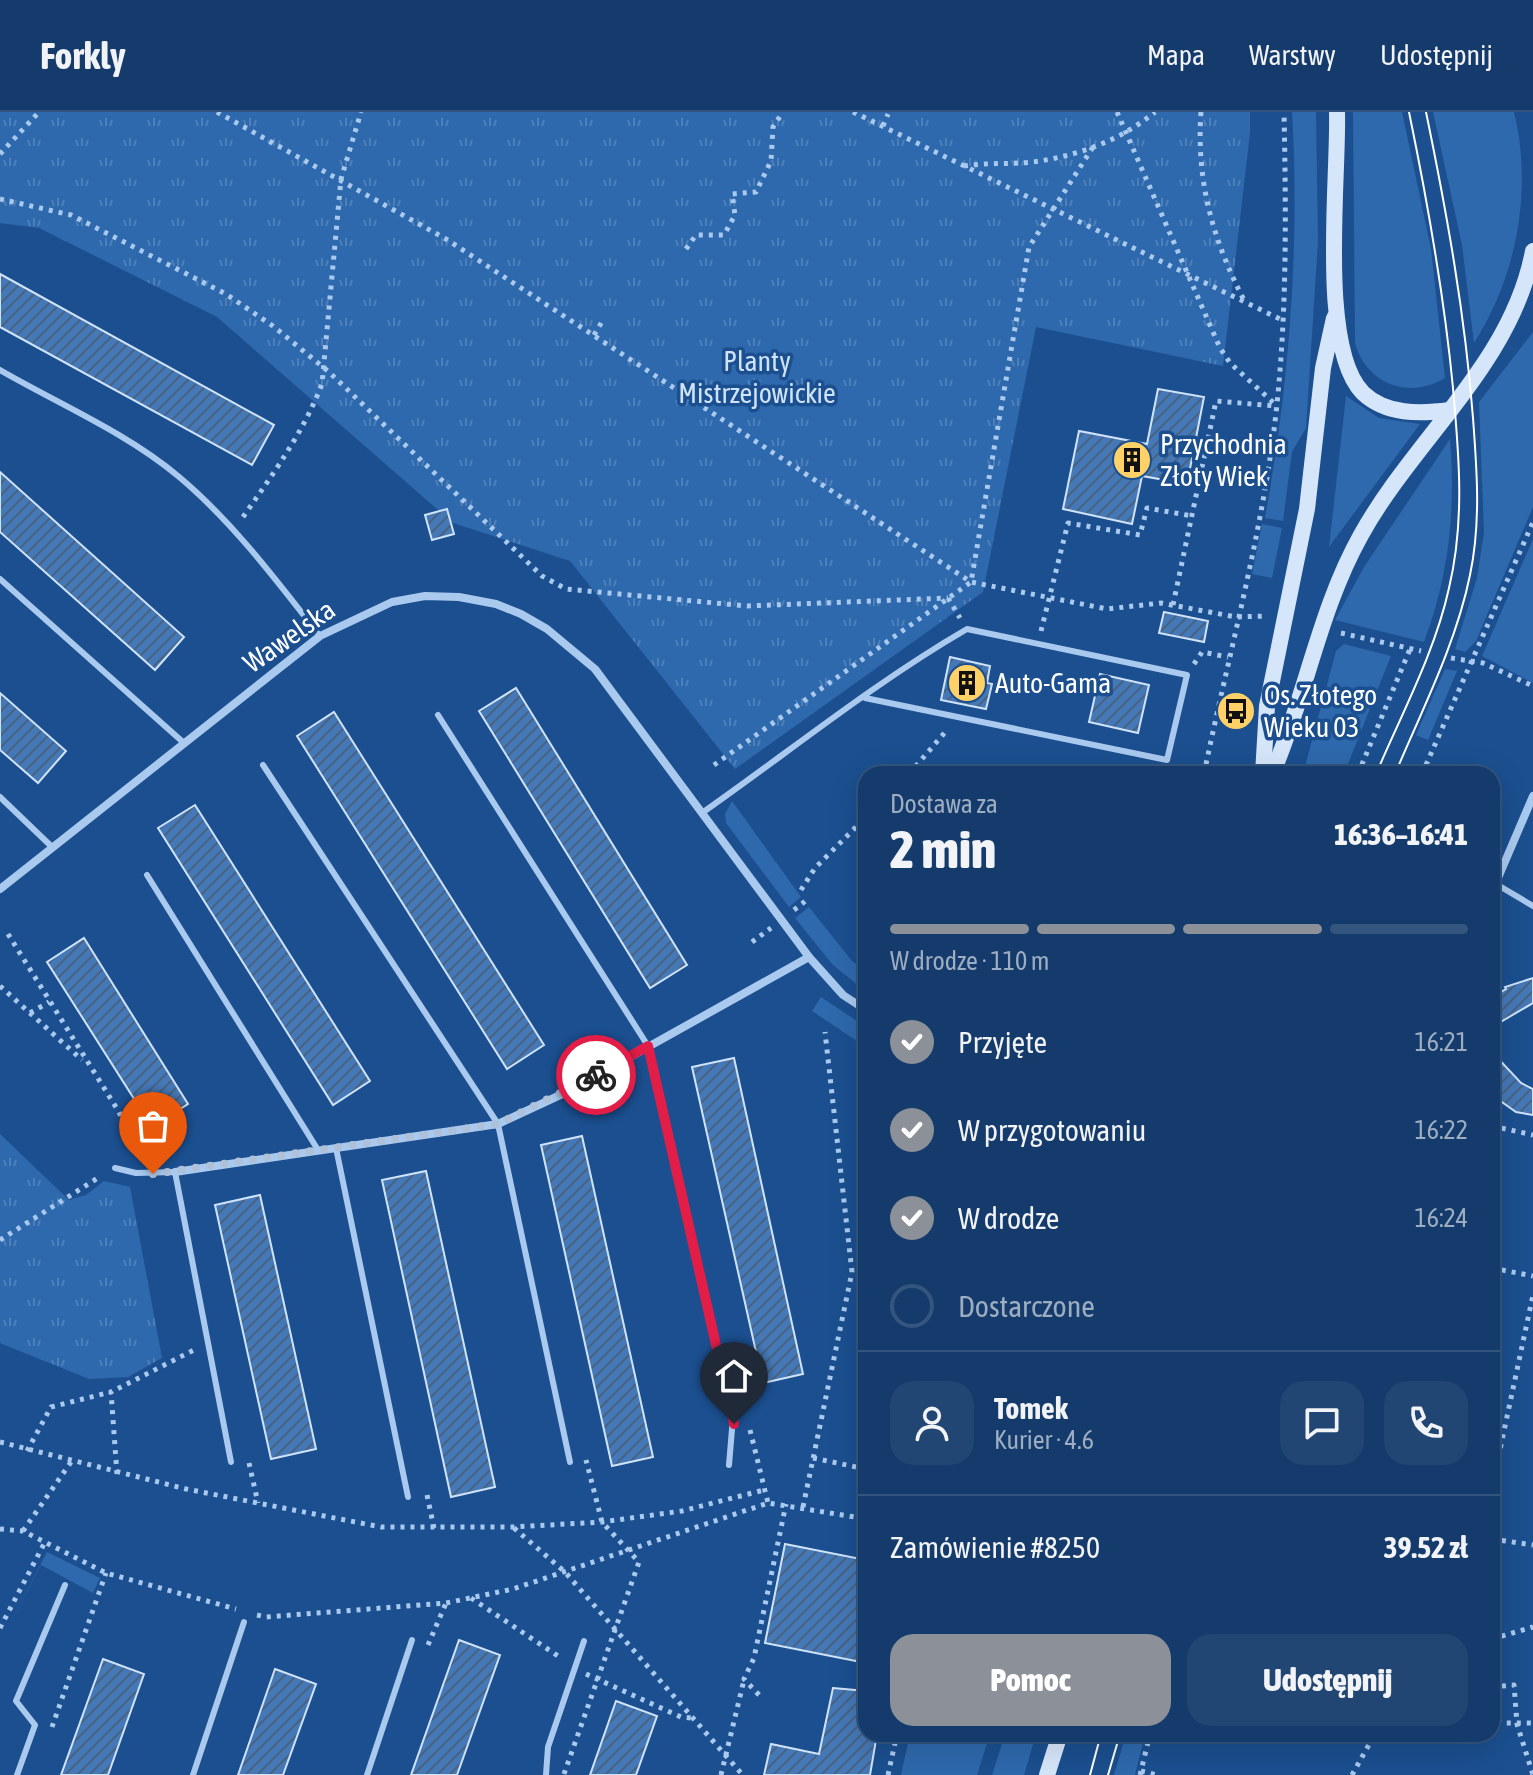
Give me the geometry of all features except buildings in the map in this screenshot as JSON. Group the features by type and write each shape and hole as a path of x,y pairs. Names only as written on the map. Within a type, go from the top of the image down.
{"street":[{"path":"1337,112 1334,318 1339,345 1352,377 1374,401 1410,412 1450,410"},
{"path":"1505,328 1525,282 1533,251"},
{"path":"1276,766 1289,736 1333,591 1350,554 1379,507 1505,328 1533,296"},
{"path":"1263,766 1267,706 1305,523 1323,368 1334,318"},
{"name":"Wawelska","path":"0,889 320,636 365,612 392,602 425,596 496,604 547,629 595,669 809,957 843,995 858,1005"},
{"path":"1500,874 1533,796"},
{"path":"175,1172 498,1124 571,1090 809,957"},
{"path":"1047,1775 1057,1742"}],"lane":[{"path":"0,370 176,474 209,504 320,636"},
{"path":"0,579 184,743"},
{"path":"702,813 865,698 967,629 1187,675 1167,760 865,698"},
{"path":"438,715 648,1046 734,1424 729,1465"},
{"path":"263,765 498,1124 570,1462"},
{"path":"0,797 51,846"},
{"path":"147,875 318,1150"},
{"path":"1500,891 1533,906"},
{"path":"336,1148 408,1497"},
{"path":"115,1168 136,1173 175,1172 231,1462"},
{"path":"17,1775 35,1725 16,1701 65,1585"},
{"path":"193,1775 244,1622"},
{"path":"367,1775 412,1640"},
{"path":"546,1775 548,1747 584,1641"}],"path":[{"path":"0,154 39,112"},
{"path":"217,112 446,239 971,582 1107,609 1161,603 1236,617 1267,616"},
{"path":"240,521 287,454 311,412 322,384 341,179 361,112"},
{"path":"686,249 696,235 724,235 735,215 732,194 756,192 771,161 773,127 783,112"},
{"path":"854,112 1284,321"},
{"path":"1117,112 1230,363 1277,406"},
{"path":"963,166 1039,161 1093,147 1128,132 1155,112"},
{"path":"1201,112 1203,184 1213,233 1245,302"},
{"path":"1206,766 1261,504 1277,406 1287,276 1284,112"},
{"path":"883,126 888,114"},
{"path":"714,765 971,582 1029,247 1093,147"},
{"path":"0,199 71,215 226,294 273,326 322,366 542,576 566,589 747,606 948,598"},
{"path":"594,335 603,320"},
{"path":"1173,605 1216,401 1277,406"},
{"path":"1038,644 1068,523 1140,535 1147,508 1192,516"},
{"path":"1426,766 1533,522"},
{"path":"1336,631 1421,651"},
{"path":"1361,766 1410,649"},
{"path":"1187,675 1202,652 1228,657"},
{"path":"1451,658 1472,661 1533,686"},
{"path":"917,766 934,749 956,717"},
{"path":"801,890 815,868 858,825"},
{"path":"8,934 86,1064 119,1112 138,1159"},
{"path":"0,986 86,1064"},
{"path":"30,1013 49,1002"},
{"path":"803,1507 852,1272 825,1032"},
{"path":"1500,1128 1533,1135"},
{"path":"0,1240 94,1180"},
{"path":"1500,1270 1533,1276"},
{"path":"1500,1450 1533,1295"},
{"path":"27,1451 51,1407 111,1392 208,1344"},
{"path":"111,1392 117,1474"},
{"path":"734,1424 749,1423 768,1503"},
{"path":"0,1442 117,1474 381,1527 513,1527 602,1522 682,1511 764,1490"},
{"path":"813,1458 858,1467"},
{"path":"231,1462 248,1459 258,1503"},
{"path":"564,1775 639,1562 631,1549 602,1522 588,1460 570,1462"},
{"path":"23,1531 71,1462"},
{"path":"408,1497 426,1492 434,1528"},
{"path":"0,1529 23,1531 106,1573 266,1617 446,1603 513,1589 768,1503 858,1517"},
{"path":"721,1775 744,1679 754,1658 786,1504"},
{"path":"513,1527 565,1572 741,1773"},
{"path":"1500,1540 1533,1545"},
{"path":"0,1628 45,1542"},
{"path":"50,1730 106,1573"},
{"path":"412,1640 430,1646 446,1603"},
{"path":"1500,1637 1533,1627"},
{"path":"744,1679 759,1695"},
{"path":"1500,1688 1514,1685 1517,1724 1533,1773"},
{"path":"1500,1720 1533,1723"},
{"path":"888,1775 895,1742"},
{"path":"1148,1742 1141,1773 1157,1775"},
{"path":"1352,1775 1371,1742"}],"green space":[{"name":"Planty Mistrzejowickie","path":"0,112 1250,112 1250,133 1223,366 1036,327 983,592 735,769 570,561 453,523 217,317 39,228 0,223"},
{"path":"1292,112 1316,112 1318,241 1306,428 1292,452 1283,521 1265,518 1280,417 1290,316 1295,214"},
{"path":"1353,112 1402,112 1431,249 1445,378 1417,388 1391,384 1379,378 1369,369 1355,343"},
{"path":"1433,112 1514,112 1520,141 1521,201 1511,261 1489,317 1474,343 1462,245"},
{"path":"1533,332 1533,507 1476,641 1465,652 1455,649 1477,578 1484,532 1479,402"},
{"path":"1346,396 1379,418 1420,424 1329,547"},
{"path":"1450,439 1452,491 1449,542 1433,617 1424,642 1335,620 1364,567"},
{"path":"1262,524 1282,528 1272,578 1252,574"},
{"path":"1533,539 1533,683 1482,656"},
{"path":"1344,644 1391,656 1347,766 1305,766 1336,651"},
{"path":"1445,669 1457,671 1428,740 1416,735"},
{"path":"732,801 801,897 789,907 726,823 725,814"},
{"path":"809,907 858,965 858,985 832,964 795,918"},
{"path":"821,997 858,1022 858,1042 812,1011"},
{"path":"0,1134 69,1200 86,1195 104,1181 130,1187 162,1358 128,1377 89,1379 0,1343"},
{"path":"47,1552 100,1578 93,1593 41,1565 0,1644"},
{"path":"908,1742 987,1742 977,1775 901,1775"},
{"path":"1002,1742 1034,1742 1024,1775 992,1775"},
{"path":"1124,1742 1143,1742 1135,1775 1114,1775"}],"tram line":[{"path":"1380,766 1427,659 1443,612 1454,563 1459,513 1457,438 1445,318 1409,112"},
{"path":"1398,766 1437,676 1464,601 1477,516 1470,379 1448,226 1426,112"},
{"path":"1090,1775 1099,1742"},
{"path":"1108,1775 1118,1742"}],"way so far":[{"path":"153,1174 450,1134 498,1124 596,1075"}],"place":[{"name":"Przychodnia Złoty Wiek","path":"1132,460"},
{"name":"Auto-Gama","path":"967,683"},
{"name":"Os. Złotego Wieku 03","path":"1236,711"}],"route":[{"path":"596,1075 648,1046 734,1424"}]}
